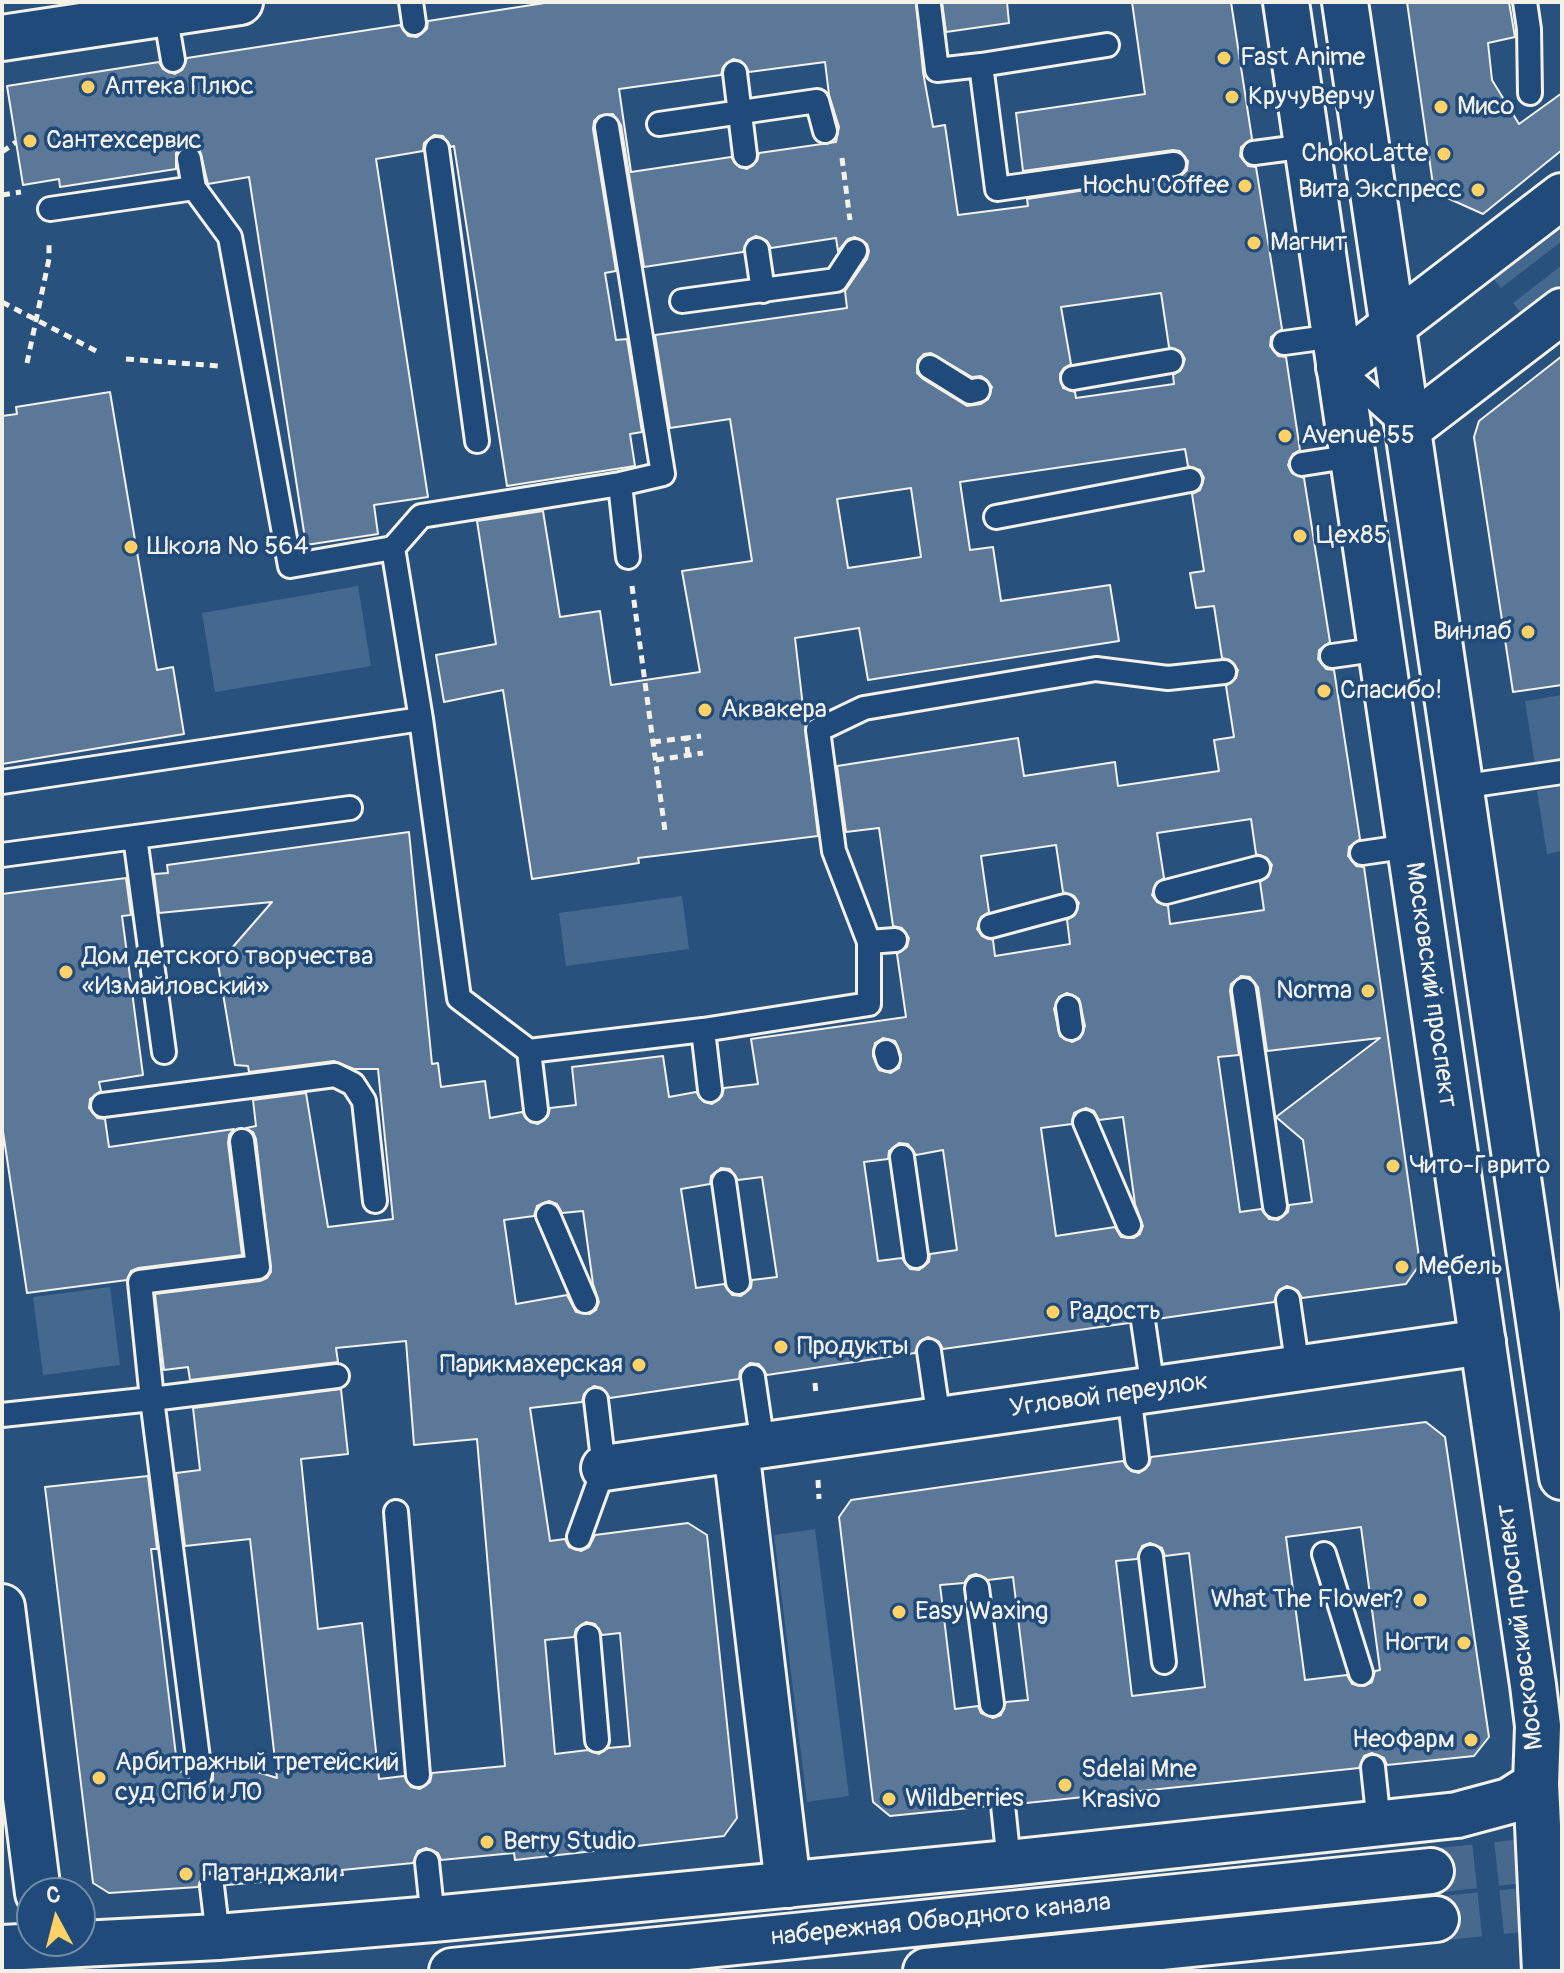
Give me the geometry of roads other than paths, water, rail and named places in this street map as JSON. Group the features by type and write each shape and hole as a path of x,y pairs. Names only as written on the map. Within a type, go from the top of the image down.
{"main road":[{"name":"Московский проспект","path":"1286,2 1533,1685 1538,1726 1536,1784 1545,1971"},
{"path":"1345,2 1460,787 1550,1311 1562,1477"},
{"path":"2,38 229,3"},
{"path":"1337,352 1393,326 1562,196"},
{"path":"1408,429 1557,326"},
{"name":"Угловой переулок","path":"604,1468 1483,1342"},
{"path":"749,1447 788,1885"},
{"path":"2,1607 36,1877"},
{"path":"96,1942 218,1937 433,1919 1379,1824 1481,1810 1509,1801 1536,1784"},
{"name":"набережная Обводного канала","path":"452,1971 1431,1871"},
{"name":"набережная Обводного канала","path":"926,1971 1436,1919"}],"lane":[{"path":"1525,2 1529,29 1530,93"},
{"path":"929,5 937,70 1107,45"},
{"path":"165,13 173,60"},
{"path":"981,65 997,189 1174,164"},
{"path":"735,73 745,155"},
{"path":"659,124 817,101 825,131"},
{"path":"189,159 194,188 230,237 290,566 393,548 421,516 620,484 663,474 607,127"},
{"path":"1254,153 1307,146"},
{"path":"437,149 477,441"},
{"path":"50,209 194,188"},
{"path":"757,250 763,291"},
{"path":"682,301 836,280 855,251"},
{"path":"1284,343 1337,352 1408,429"},
{"path":"1073,378 1171,361"},
{"path":"930,367 970,392 978,390"},
{"path":"1302,464 1353,456"},
{"path":"996,517 1190,480"},
{"path":"620,484 628,557"},
{"path":"393,548 421,719 459,998 529,1051 703,1030 869,1004 869,942 834,851 813,732 864,708 1096,669 1168,678 1224,672"},
{"path":"1332,656 1381,649"},
{"path":"2,782 421,719"},
{"path":"1460,787 1562,772"},
{"path":"2,855 350,808"},
{"path":"135,837 164,1052"},
{"path":"1362,853 1410,846"},
{"path":"1166,892 1258,868"},
{"path":"991,926 1065,906"},
{"path":"869,942 895,940"},
{"path":"1244,990 1275,1206"},
{"path":"703,1030 710,1090"},
{"path":"529,1051 536,1110"},
{"path":"103,1105 335,1075 353,1084 364,1101 375,1201"},
{"path":"1085,1122 1129,1225"},
{"path":"200,1774 140,1282 258,1267 242,1141"},
{"path":"902,1157 916,1256"},
{"path":"724,1182 738,1282"},
{"path":"548,1215 585,1301"},
{"path":"1288,1300 1298,1369"},
{"path":"1137,1459 1143,1321"},
{"path":"929,1351 939,1420"},
{"path":"2,1415 337,1376"},
{"path":"749,1447 753,1377"},
{"path":"579,1537 604,1468 596,1400"},
{"path":"396,1512 418,1775"},
{"path":"1324,1554 1361,1673"},
{"path":"1151,1557 1164,1662"},
{"path":"977,1588 992,1704"},
{"path":"588,1636 597,1740"},
{"path":"1373,1767 1379,1824"},
{"path":"1003,1805 1009,1863"},
{"path":"427,1862 433,1919"},
{"path":"212,1886 218,1937"}],"tunnel":[{"path":"1431,1871 1562,1857"},
{"path":"1436,1919 1562,1906"}],"place":[{"name":"Fast Anime","path":"1224,58"},
{"name":"Аптека Плюс","path":"88,87"},
{"name":"КручуВерчу","path":"1232,97"},
{"name":"Мисо","path":"1441,107"},
{"name":"Сантехсервис","path":"30,141"},
{"name":"ChokoLatte","path":"1444,154"},
{"name":"Hochu Coffee","path":"1245,186"},
{"name":"Вита Экспресс","path":"1478,190"},
{"name":"Магнит","path":"1254,243"},
{"name":"Avenue 55","path":"1285,436"},
{"name":"Цех85","path":"1300,536"},
{"name":"Школа № 564","path":"131,547"},
{"name":"Винлаб","path":"1528,632"},
{"name":"Спасибо!","path":"1324,691"},
{"name":"Аквакера","path":"705,710"},
{"name":"Дом детского творчества «Измайловский»","path":"66,972"},
{"name":"Norma","path":"1368,991"},
{"name":"Чито-Гврито","path":"1393,1166"},
{"name":"Мебель","path":"1402,1267"},
{"name":"Радость","path":"1053,1312"},
{"name":"Продукты","path":"781,1347"},
{"name":"Парикмахерская","path":"639,1365"},
{"name":"What The Flower?","path":"1420,1600"},
{"name":"Easy Waxing","path":"899,1612"},
{"name":"Ногти","path":"1464,1643"},
{"name":"Неофарм","path":"1471,1740"},
{"name":"Арбитражный третейский суд СПб и ЛО","path":"99,1778"},
{"name":"Sdelai Mne Krasivo","path":"1065,1785"},
{"name":"Wildberries","path":"889,1799"},
{"name":"Berry Studio","path":"487,1842"},
{"name":"Патанджали","path":"186,1874"}]}
